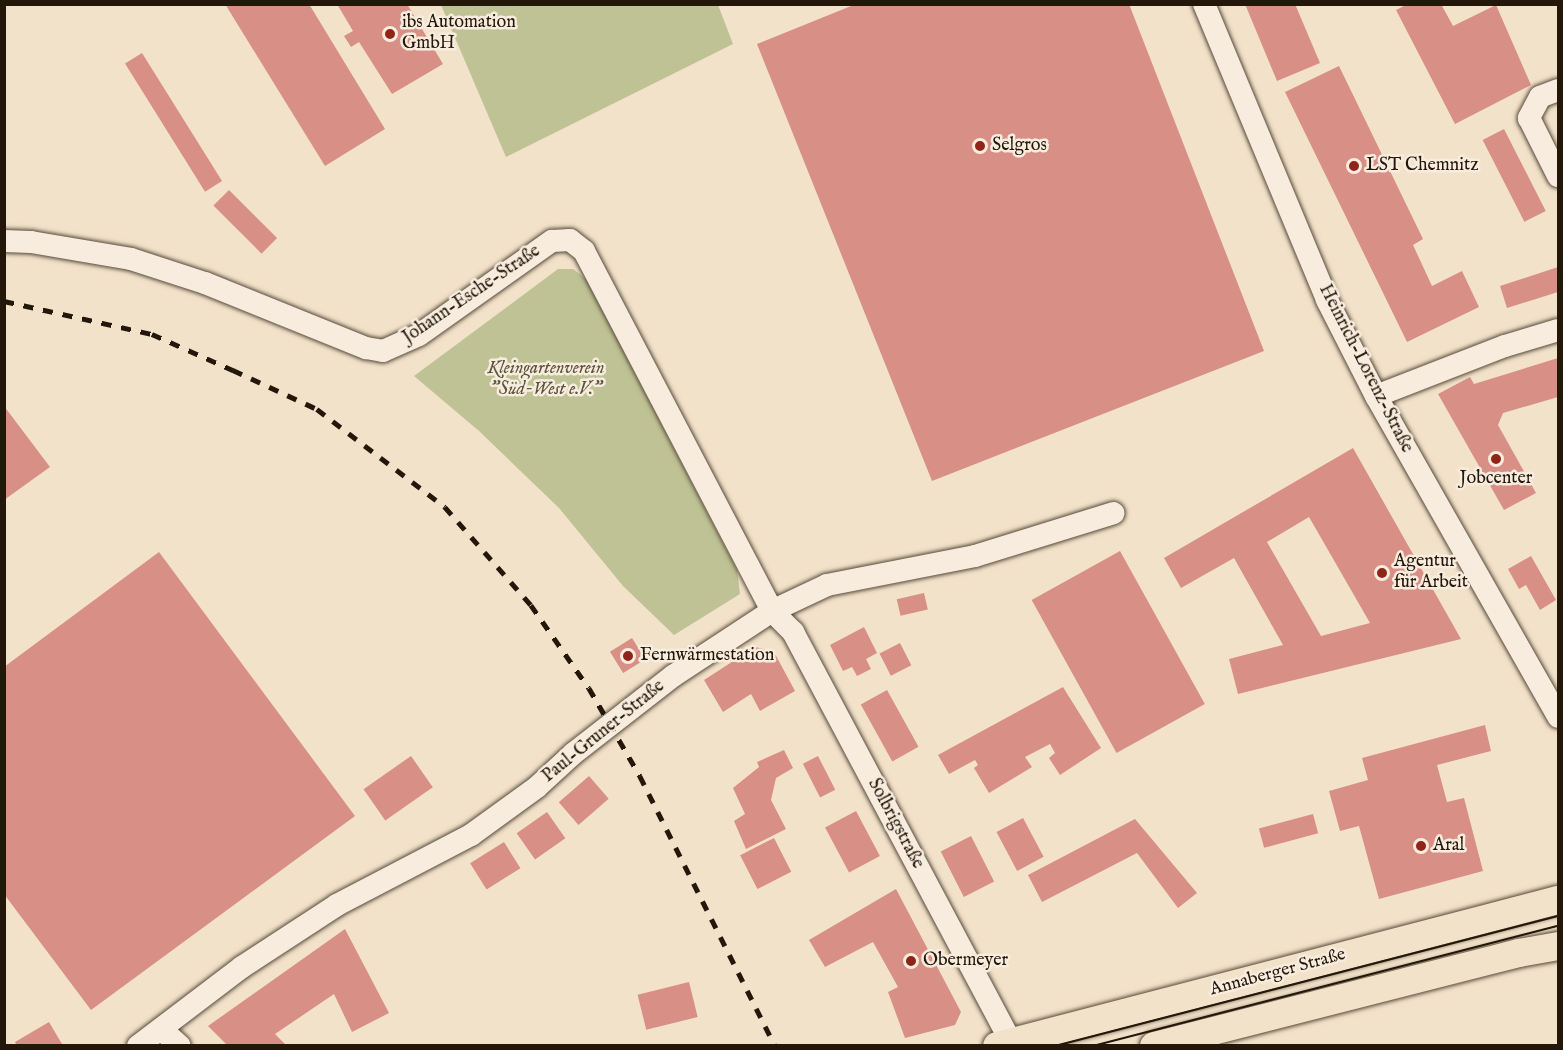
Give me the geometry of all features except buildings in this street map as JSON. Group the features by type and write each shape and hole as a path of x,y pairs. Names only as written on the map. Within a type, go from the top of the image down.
{"main road":[{"name":"Annaberger Straße","path":"1004,1044 1558,900"},
{"path":"1154,1046 1519,953 1558,946"}],"street":[{"name":"Heinrich-Lorenz-Straße","path":"1204,4 1318,279 1376,396 1558,717"},
{"path":"1549,94 1529,118 1558,176"},
{"name":"Johann-Esche-Straße","path":"4,241 31,242 131,259 205,283 366,348 383,351 419,335 552,241 570,240 584,251 772,611"},
{"path":"1376,396 1505,346 1558,330"},
{"name":"Paul-Gruner-Straße","path":"138,1046 242,967 337,905 471,835 537,788 574,753 673,676 772,611 827,585 975,556 1114,513"},
{"name":"Solbrigstraße","path":"772,611 793,632 1004,1044"},
{"path":"161,1029 180,1046"}],"green space":[{"path":"441,5 718,5 733,44 506,157"},
{"name":"Kleingartenverein \"Süd-West e.V.\"","path":"558,269 573,269 586,279 737,570 740,594 674,635 623,586 559,508 479,431 414,376"}],"tram line":[{"path":"1055,1046 1558,916"},
{"path":"1093,1046 1558,926"}],"railway":[{"path":"4,301 152,334 317,409 445,507 531,605 589,688 640,776 775,1046"}],"place":[{"name":"ibs Automation GmbH","path":"390,34"},
{"name":"Selgros","path":"980,146"},
{"name":"LST Chemnitz","path":"1354,166"},
{"name":"Jobcenter","path":"1496,459"},
{"name":"Agentur für Arbeit","path":"1382,573"},
{"name":"Fernwärmestation","path":"628,656"},
{"name":"Aral","path":"1421,846"},
{"name":"Obermeyer","path":"911,961"}]}
